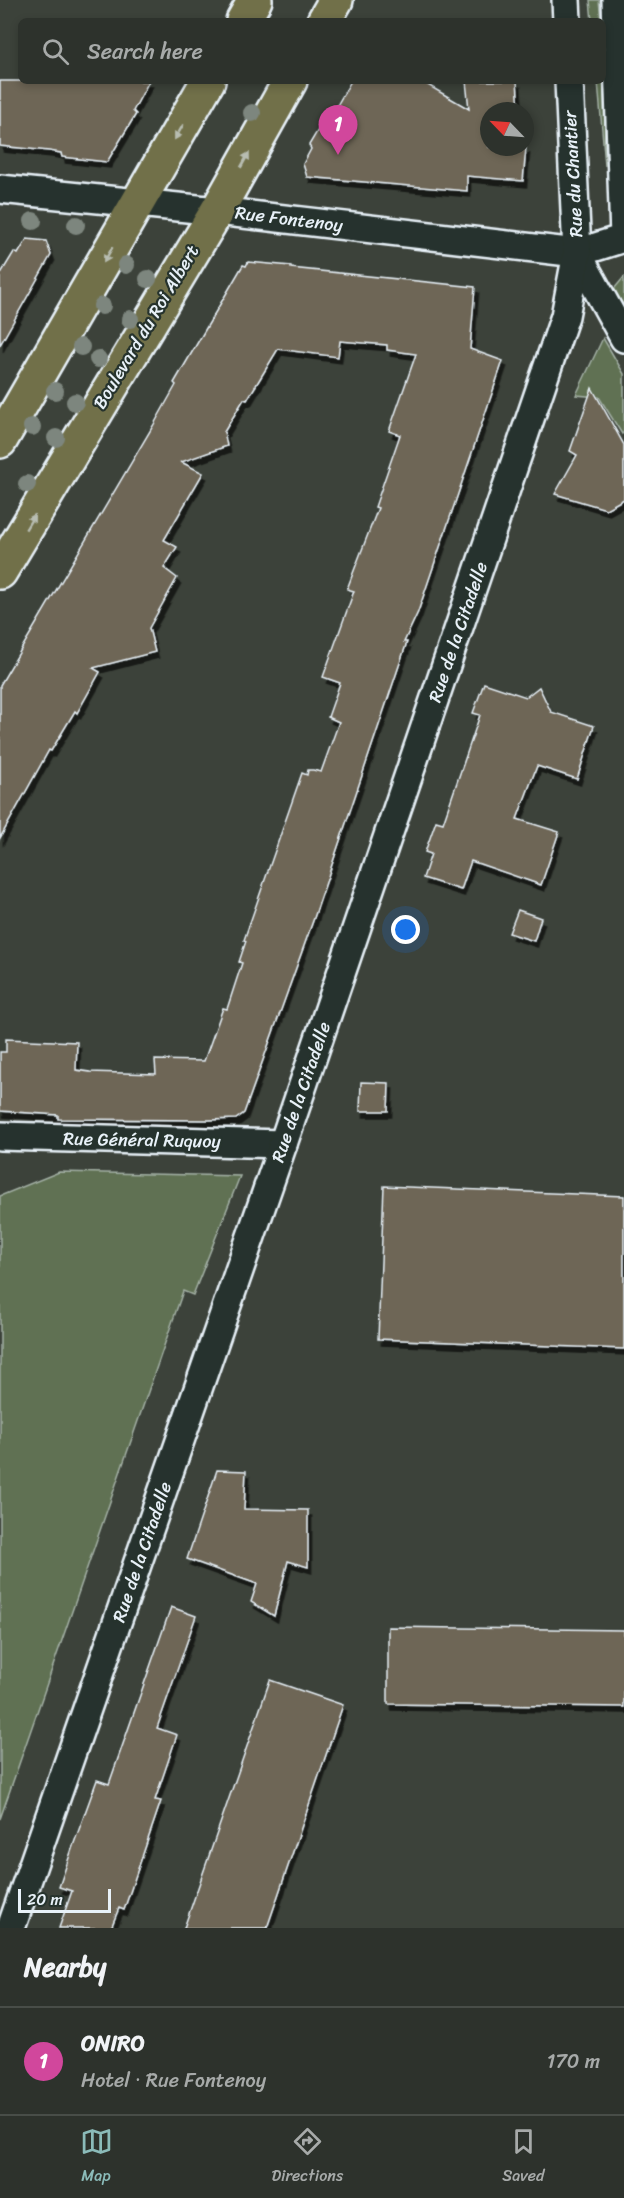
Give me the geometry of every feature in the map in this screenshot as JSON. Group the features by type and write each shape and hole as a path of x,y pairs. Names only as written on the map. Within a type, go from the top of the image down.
{"main road":[{"path":"245,18 255,0"},
{"path":"326,18 336,0"},
{"path":"0,441 206,84"},
{"name":"Boulevard du Roi Albert","path":"0,572 217,211 288,84"}],"street":[{"path":"566,0 567,18"},
{"name":"Rue du Chantier","path":"569,84 577,253 624,238 616,0"},
{"name":"Rue Fontenoy","path":"0,189 138,205 217,211 577,253"},
{"path":"577,253 624,338"},
{"name":"Rue de la Citadelle","path":"11,1928 283,1144 565,316 577,253"},
{"name":"Rue Général Ruquoy","path":"0,1136 283,1144"}],"green space":[{"path":"590,0 599,0 601,18 592,18"},
{"path":"598,84 604,84 605,166"},
{"path":"624,277 624,305 603,302"},
{"path":"603,338 624,374 624,432 622,434 599,397 576,395"},
{"path":"59,1172 240,1176 193,1295 183,1291 0,1819 0,1196"}],"building":[{"path":"0,81 18,81 18,84 147,84 133,111 136,114 107,162 62,157 61,153 49,151 0,146"},
{"path":"349,84 426,84 469,109 466,84 517,84 518,102 480,102 480,156 525,156 523,181 467,176 467,191 307,177 303,164 311,149 309,145 318,130 323,130"},
{"path":"27,239 46,241 51,255 0,345 0,275 14,252 18,254"},
{"path":"248,262 475,287 470,349 503,361 418,612 404,642 407,642 314,918 244,1113 236,1119 209,1120 58,1119 58,1115 0,1111 0,1052 6,1052 6,1039 77,1042 76,1070 90,1072 156,1074 155,1060 204,1061 223,1008 227,1009 242,963 239,962 246,941 244,940 302,773 307,775 308,770 321,772 339,722 328,717 340,683 323,677 354,591 347,589 378,508 375,507 400,435 389,431 416,354 387,350 387,345 340,341 338,357 278,349 247,400 244,399 224,432 227,446 181,462 203,473 164,540 177,547 164,568 177,578 149,628 155,652 93,668 100,672 77,713 75,711 51,751 49,750 0,838 0,685 153,426 176,385 174,383 243,265 246,266"},
{"path":"592,388 624,445 624,499 606,509 555,494 577,455 570,451"},
{"path":"484,683 526,697 539,687 551,712 594,726 577,779 537,766 517,819 559,832 541,885 471,861 461,890 423,878 431,854 425,852 436,821 443,823 480,715 473,713"},
{"path":"518,910 541,918 534,941 509,933"},
{"path":"361,1082 389,1083 388,1111 360,1111"},
{"path":"384,1186 624,1196 624,1349 378,1339"},
{"path":"217,1470 246,1471 244,1509 308,1510 308,1567 288,1561 274,1616 251,1602 257,1584 187,1559"},
{"path":"171,1607 196,1616 157,1728 177,1735 155,1800 161,1801 124,1910 119,1908 111,1928 59,1928 72,1891 59,1887 73,1846 97,1780 109,1784"},
{"path":"388,1627 624,1630 624,1707 388,1704"},
{"path":"270,1680 343,1705 267,1928 184,1928"}],"place":[{"name":"ONIRO","path":"338,155"}]}
